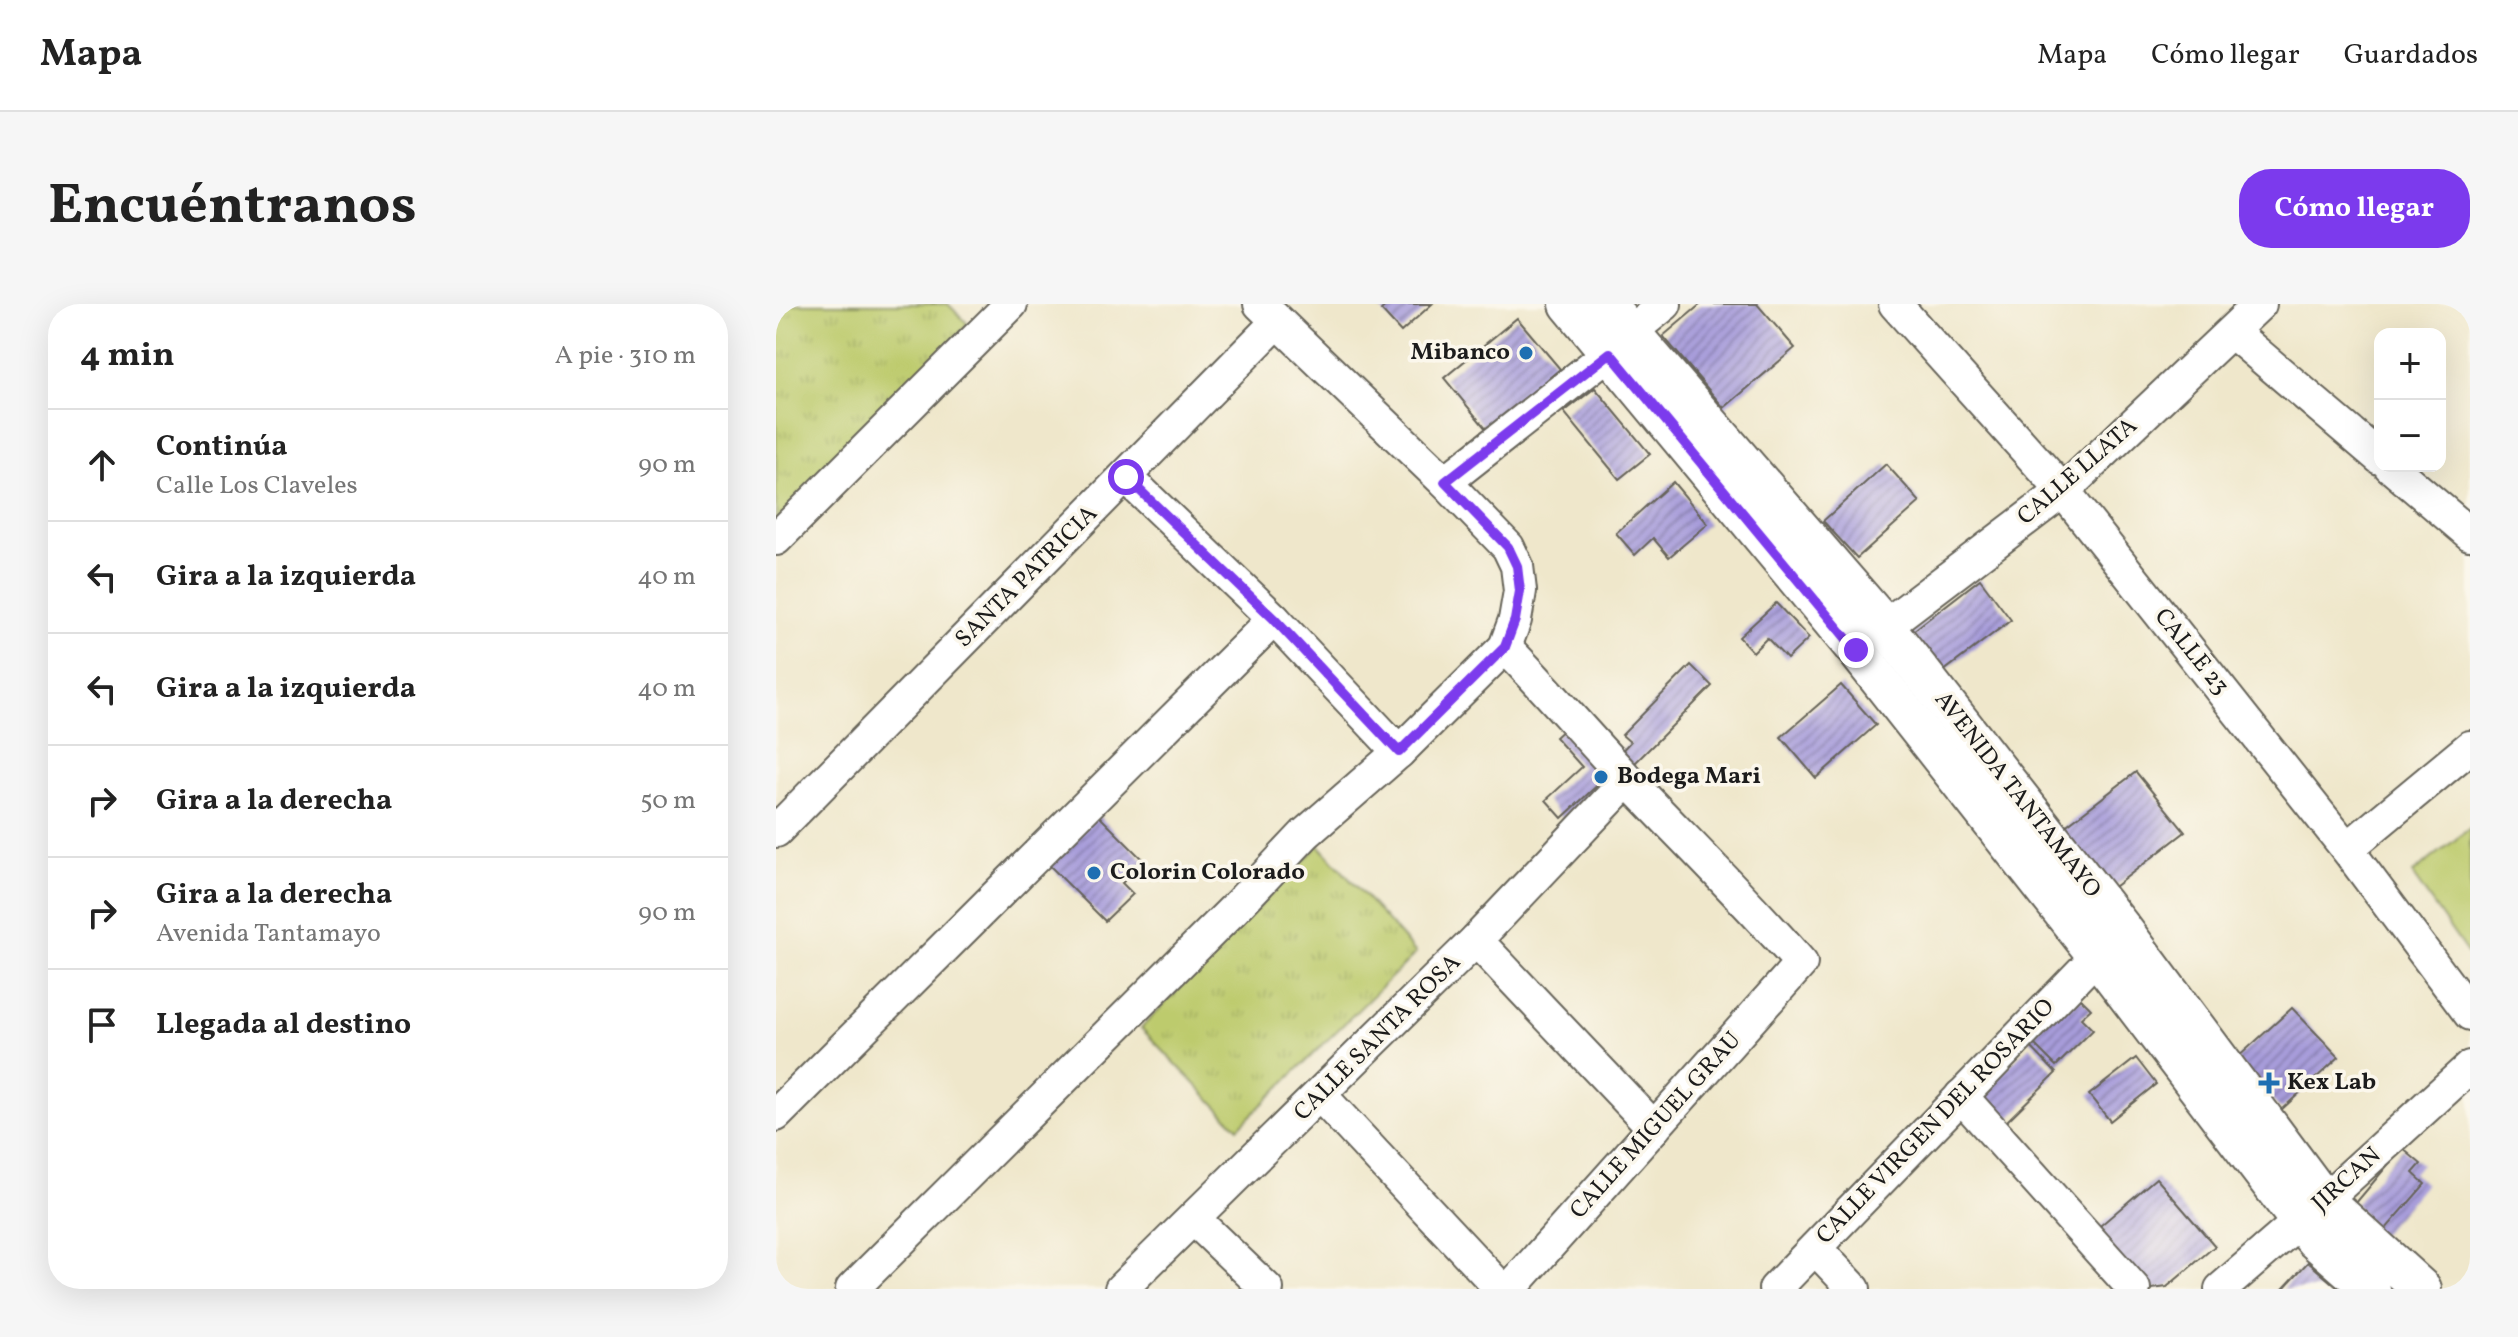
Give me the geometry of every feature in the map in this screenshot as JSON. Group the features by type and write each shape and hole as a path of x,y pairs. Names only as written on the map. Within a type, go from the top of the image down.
{"street":[{"name":"AVENIDA TANTAMAYO","path":"1569,304 1621,344 1885,626 2124,931 2312,1211 2315,1240 2371,1289"},
{"name":"AVENIDA TANTAMAYO","path":"1606,304 1621,344 2097,956 2312,1211 2422,1289"},
{"path":"1445,482 1621,344 1665,304"},
{"name":"CALLE 23","path":"1895,304 2063,491 2347,849 2470,1014"},
{"name":"CALLE LLATA","path":"1885,626 2063,491 2260,304"},
{"path":"776,539 998,308"},
{"path":"852,1289 1194,949 1305,834 1399,752 1505,647 1515,620 1520,591 1517,566 1508,547 1269,313"},
{"name":"SANTA PATRICIA","path":"776,831 1126,477 1269,313"},
{"path":"2232,332 2374,453"},
{"path":"2397,472 2470,534"},
{"path":"1126,477 1274,619 1399,752"},
{"path":"776,1115 1274,619"},
{"path":"1505,647 1628,780"},
{"path":"2347,849 2470,747"},
{"name":"CALLE SANTA ROSA","path":"1121,1289 1476,940 1628,780"},
{"name":"CALLE MIGUEL GRAU","path":"1510,1289 1801,963 1743,897 1628,780"},
{"path":"1476,940 1654,1128"},
{"name":"CALLE VIRGEN DEL ROSARIO","path":"1775,1289 2097,956"},
{"name":"JIRCAN","path":"2221,1289 2470,1067"},
{"path":"1320,1095 1501,1289"},
{"path":"1961,1096 2134,1289"},
{"path":"1194,1219 1267,1289"},
{"path":"1815,1248 1854,1289"}],"green space":[{"path":"776,304 948,304 968,324 776,526"},
{"path":"2470,828 2470,957 2412,874"},
{"path":"1319,845 1416,953 1238,1128 1141,1028"}],"building":[{"path":"1388,304 1432,304 1401,332 1381,310"},
{"path":"1701,304 1757,304 1795,348 1724,408 1663,336"},
{"path":"1517,318 1560,369 1487,430 1444,378"},
{"path":"1595,388 1650,454 1619,479 1564,412"},
{"path":"1886,464 1920,502 1857,558 1823,521"},
{"path":"1673,482 1708,524 1669,557 1653,538 1635,555 1616,533"},
{"path":"1980,579 2011,620 1940,674 1909,634"},
{"path":"1776,603 1809,638 1787,659 1767,638 1753,652 1739,637"},
{"path":"1691,665 1712,686 1630,768 1617,756 1630,742 1622,735"},
{"path":"1841,685 1876,725 1816,778 1781,737"},
{"path":"1564,729 1604,773 1604,779 1562,818 1546,800 1582,767 1555,737"},
{"path":"2136,772 2185,832 2106,893 2059,831"},
{"name":"Colorin Colorado","path":"1097,814 1144,861 1122,883 1133,894 1105,921 1048,864"},
{"path":"2073,991 2091,1009 2081,1018 2093,1030 2056,1066 2028,1038"},
{"path":"2292,1008 2339,1057 2281,1110 2236,1059"},
{"path":"2030,1046 2056,1073 2004,1124 1978,1096"},
{"path":"2136,1058 2156,1084 2110,1121 2089,1095"},
{"path":"2402,1148 2421,1164 2413,1173 2425,1184 2379,1237 2355,1204"},
{"path":"2156,1178 2215,1246 2167,1287 2152,1289 2143,1287 2094,1231"},
{"path":"2308,1262 2339,1289 2283,1289"}],"place":[{"name":"Mibanco","path":"1526,353"},
{"name":"Bodega Mari","path":"1601,777"},
{"name":"Colorin Colorado","path":"1094,873"},
{"name":"Kex Lab","path":"2269,1083"}],"route":[{"path":"1126,477 1274,619 1399,752 1505,647 1515,620 1520,591 1517,566 1508,547 1445,482 1610,353 1856,650"}]}
